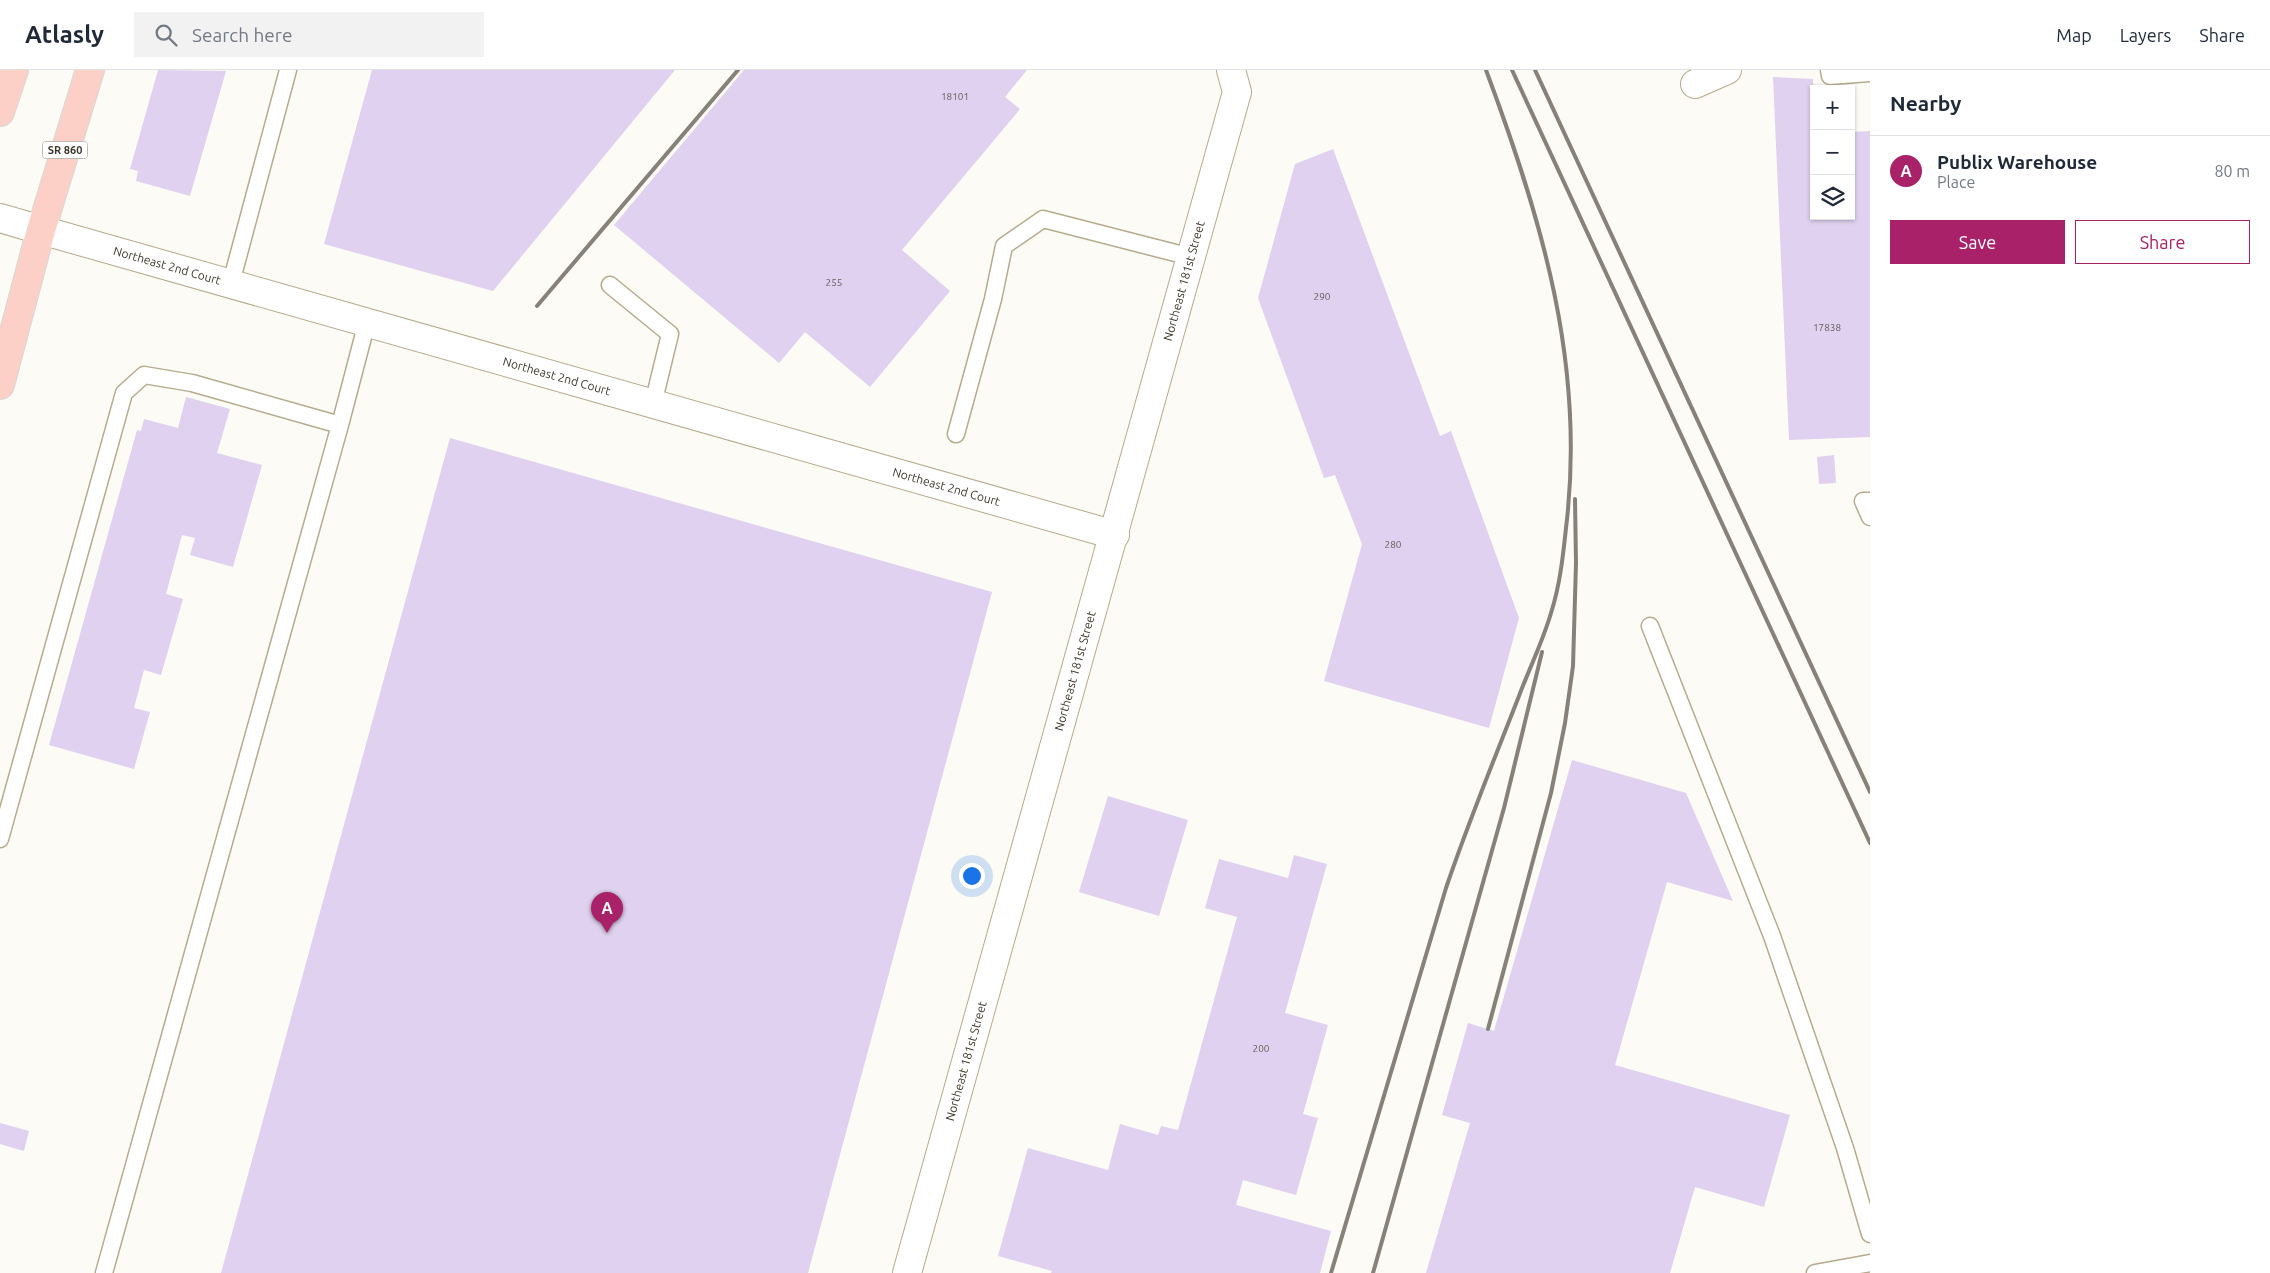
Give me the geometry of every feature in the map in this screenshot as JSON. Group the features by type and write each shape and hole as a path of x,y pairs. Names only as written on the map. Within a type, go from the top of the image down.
{"main road":[{"path":"0,112 14,70"},
{"name":"SR 860","path":"0,385 41,230 90,70"}],"street":[{"name":"Northeast 181st Street","path":"908,1273 1237,92 1230,70"},
{"path":"1695,84 1727,70"},
{"name":"Northeast 2nd Court","path":"0,218 1115,535"}],"lane":[{"path":"231,283 288,70"},
{"path":"1829,70 1830,76 1870,74"},
{"path":"956,434 994,298 1004,246 1043,219 1191,257"},
{"path":"610,285 670,334 653,404"},
{"path":"104,1273 367,322"},
{"path":"0,839 124,392 144,375 192,383 340,425"},
{"path":"1870,501 1863,501 1870,517"},
{"path":"1650,626 1772,936 1845,1148 1870,1234"},
{"path":"1815,1273 1870,1263"}],"building":[{"path":"158,70 226,71 190,196 136,181 138,171 130,169"},
{"path":"372,70 675,70 493,291 324,244"},
{"path":"744,70 1027,70 1005,97 1020,109 902,250 950,291 870,387 805,332 779,363 614,225"},
{"path":"1773,77 1813,79 1813,85 1810,85 1810,220 1855,220 1855,132 1870,131 1870,437 1789,440"},
{"path":"1333,149 1440,436 1451,431 1519,618 1489,728 1324,681 1362,544 1335,475 1324,478 1258,298 1295,164"},
{"path":"186,397 230,409 217,453 262,465 233,567 190,555 195,538 182,535 166,594 183,599 161,675 144,670 134,708 150,712 134,769 49,745 137,430 141,431 144,419 178,428"},
{"path":"450,438 992,592 808,1273 221,1273"},
{"path":"1834,455 1836,483 1819,484 1817,457"},
{"path":"1572,760 1686,793 1733,901 1667,882 1615,1065 1790,1115 1764,1207 1695,1187 1670,1273 1426,1273 1470,1123 1442,1115 1468,1023 1494,1031"},
{"path":"1108,796 1188,820 1159,916 1079,892"},
{"path":"1294,855 1327,864 1285,1013 1328,1025 1303,1114 1318,1118 1296,1195 1243,1180 1236,1205 1331,1231 1320,1273 1051,1273 1052,1271 998,1256 1028,1148 1108,1170 1120,1124 1158,1135 1161,1126 1178,1130 1237,917 1205,908 1219,859 1288,878"},
{"path":"0,1123 29,1131 24,1151 0,1144"}],"railway":[{"path":"537,306 738,70"},
{"path":"1331,1273 1446,888 1481,792 1544,634 1554,602 1562,560 1571,468 1570,409 1564,351 1541,238 1525,182 1486,70"},
{"path":"1512,70 1870,843"},
{"path":"1535,70 1870,792"},
{"path":"1488,1029 1551,793 1565,723 1573,666 1576,563 1575,499"},
{"path":"1373,1273 1504,808 1542,652"}],"place":[{"name":"Publix Warehouse","path":"607,933"}]}
